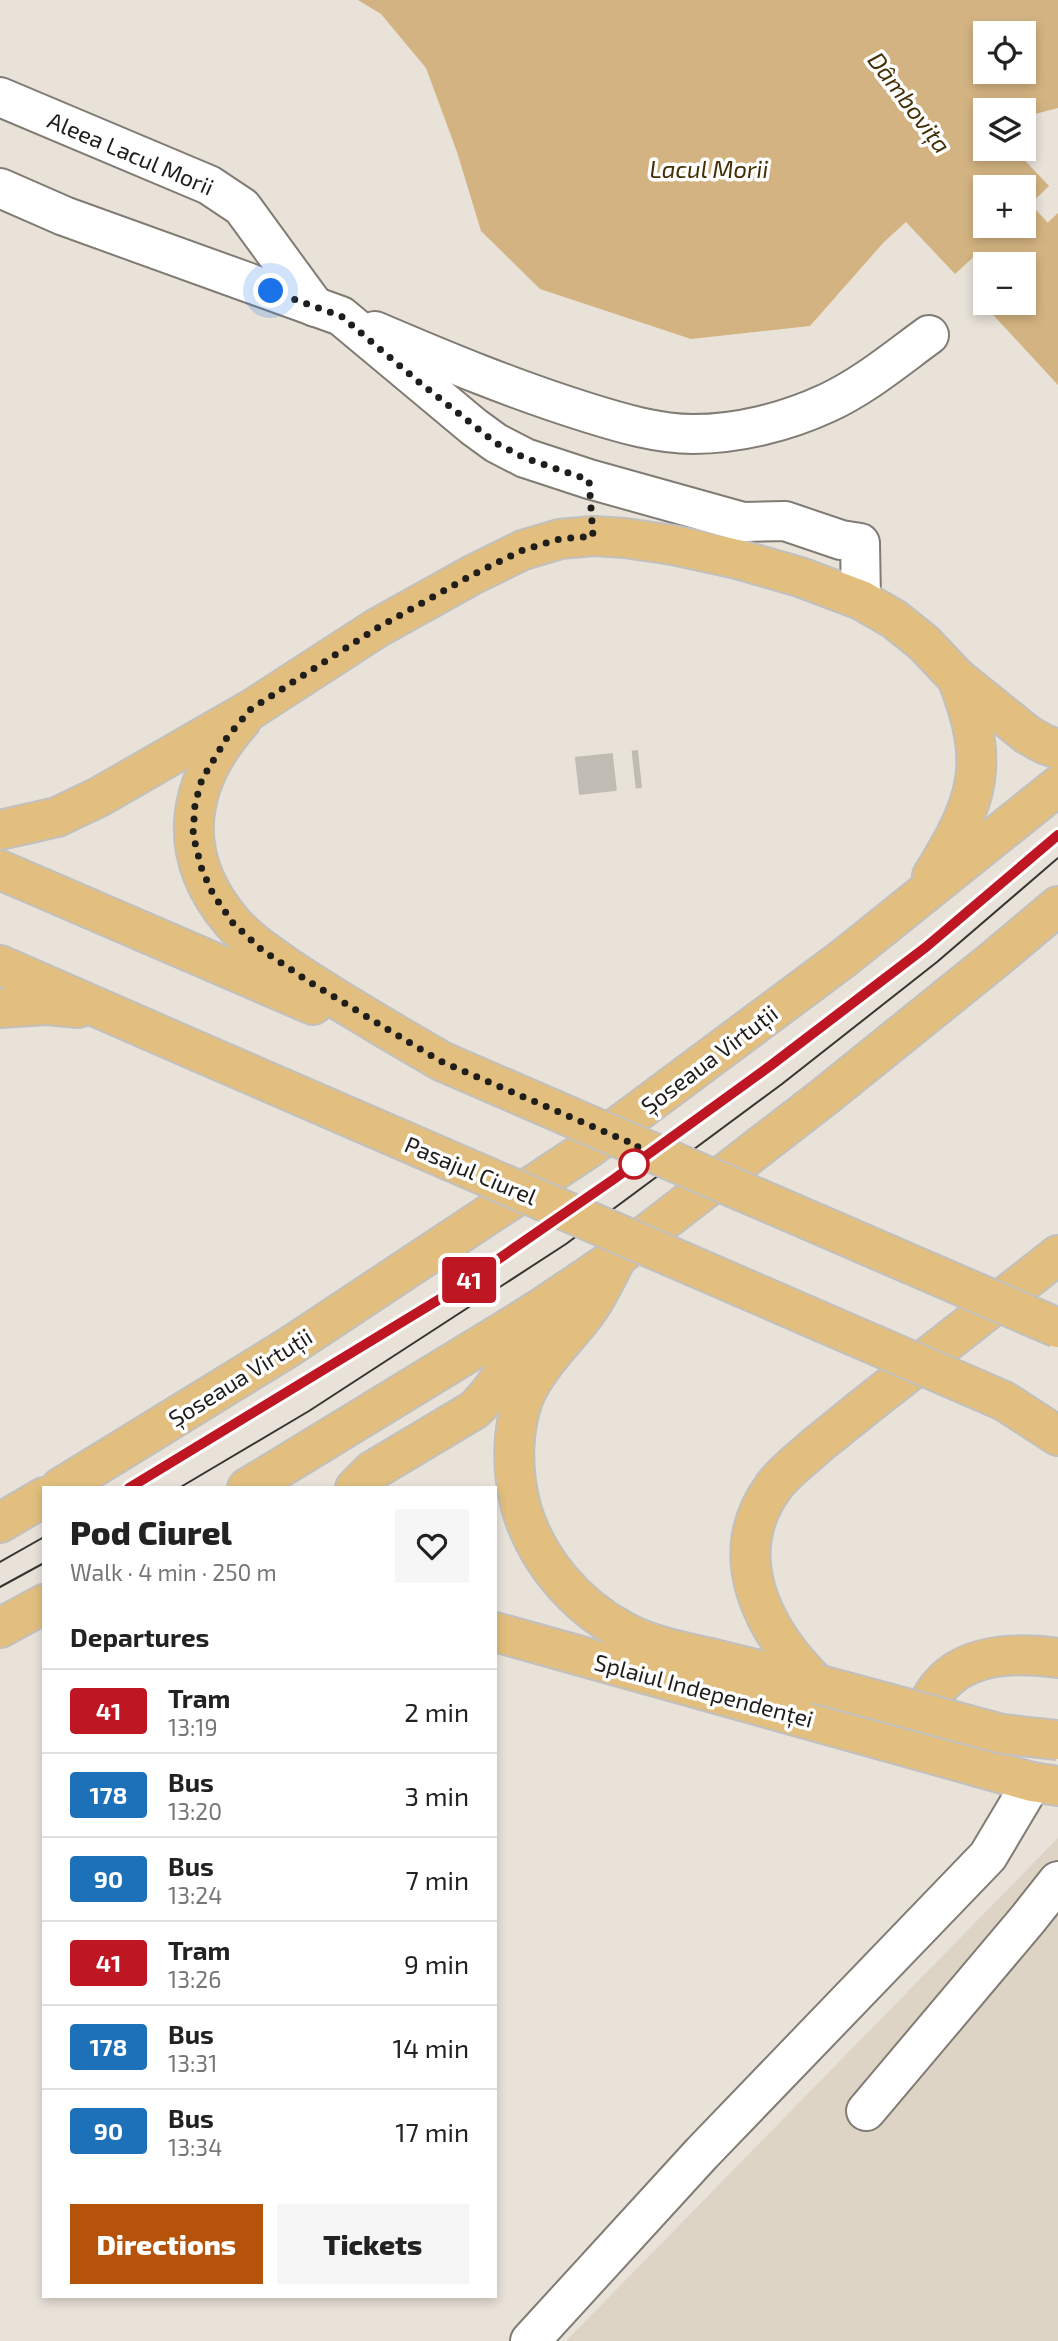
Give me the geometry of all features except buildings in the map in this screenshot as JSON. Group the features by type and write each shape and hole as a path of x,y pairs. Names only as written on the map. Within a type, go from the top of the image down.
{"main road":[{"path":"0,830 32,824 68,812 99,797 251,709 377,628 474,574 523,550 560,539 593,536 673,545 737,559 861,600 894,619 924,643 957,678 1028,735 1058,749"},
{"path":"916,900 961,827 976,779 975,729 957,678"},
{"path":"251,709 213,757 202,779 195,804 193,835 202,870 213,894 233,923 262,950 440,1061"},
{"name":"Șoseaua Virtuții","path":"63,1486 289,1347 589,1148 844,958 1058,786"},
{"path":"0,870 1058,1328"},
{"path":"250,1486 537,1311 617,1257 824,1097 1058,906"},
{"path":"995,960 1058,934"},
{"name":"Pasajul Ciurel","path":"0,965 1058,1424"},
{"path":"0,1007 47,1005 103,1010"},
{"path":"817,1684 780,1642 763,1610 751,1573 751,1537 762,1504 789,1469 852,1416 1058,1255"},
{"path":"617,1257 596,1298 534,1377 523,1399 514,1446 517,1490 531,1535 543,1556 578,1599 625,1632 682,1652 817,1684 1002,1734 1058,1740"},
{"path":"357,1486 372,1471 474,1410 488,1397 537,1311"},
{"path":"1004,1401 1058,1436"},
{"path":"0,1523 42,1498"},
{"path":"0,1628 42,1605"},
{"name":"Splaiul Independenței","path":"497,1633 1045,1784"},
{"path":"913,1748 922,1718 934,1694 949,1678 966,1666 994,1656 1018,1654 1058,1658"}],"lane":[{"name":"Aleea Lacul Morii","path":"0,97 209,185 227,196 242,207 328,311 496,443 525,458 589,480 743,522 785,521 841,540 860,543 861,600"},
{"path":"0,188 64,216 328,311 491,380 553,402 634,425 691,434 745,430 782,420 827,403 858,386 929,335"},
{"path":"589,480 593,536"},
{"path":"530,2341 702,2153 988,1856 1045,1784"},
{"path":"866,2112 1058,1881"}],"shaded area":[{"path":"1058,1838 1058,2341 566,2341 1051,1845"}],"water":[{"name":"Lacul Morii","path":"358,0 1058,0 1058,108 1036,114 1036,98 973,98 973,161 1025,161 1049,186 1036,198 1036,175 973,175 973,238 994,238 979,252 973,252 973,257 955,274 906,222 884,242 810,326 691,339 540,289 481,231 457,152 426,68 381,14"},
{"path":"1058,213 1058,385 993,315 1036,315 1036,252 1016,252 1031,238 1036,238 1036,233"}],"waterway":[{"name":"Dâmbovița","path":"1012,238 1058,290"}],"tunnel":[{"path":"577,776 640,769"}],"tram line":[{"path":"132,1486 448,1294 614,1179 770,1066 926,947 1058,835"},
{"name":"41","path":"132,1486 448,1294 614,1179 770,1066 926,947 1058,835"},
{"path":"182,1486 309,1411 566,1244 782,1084 937,962 1058,858"},
{"path":"0,1562 42,1538"},
{"path":"0,1587 42,1564"}],"route":[{"path":"271,291 341,316 496,443 525,458 589,480 593,536 560,539 523,550 474,574 377,628 251,709 213,757 202,779 195,804 193,835 202,870 213,894 233,923 262,950 440,1061 638,1146 634,1164"}]}
